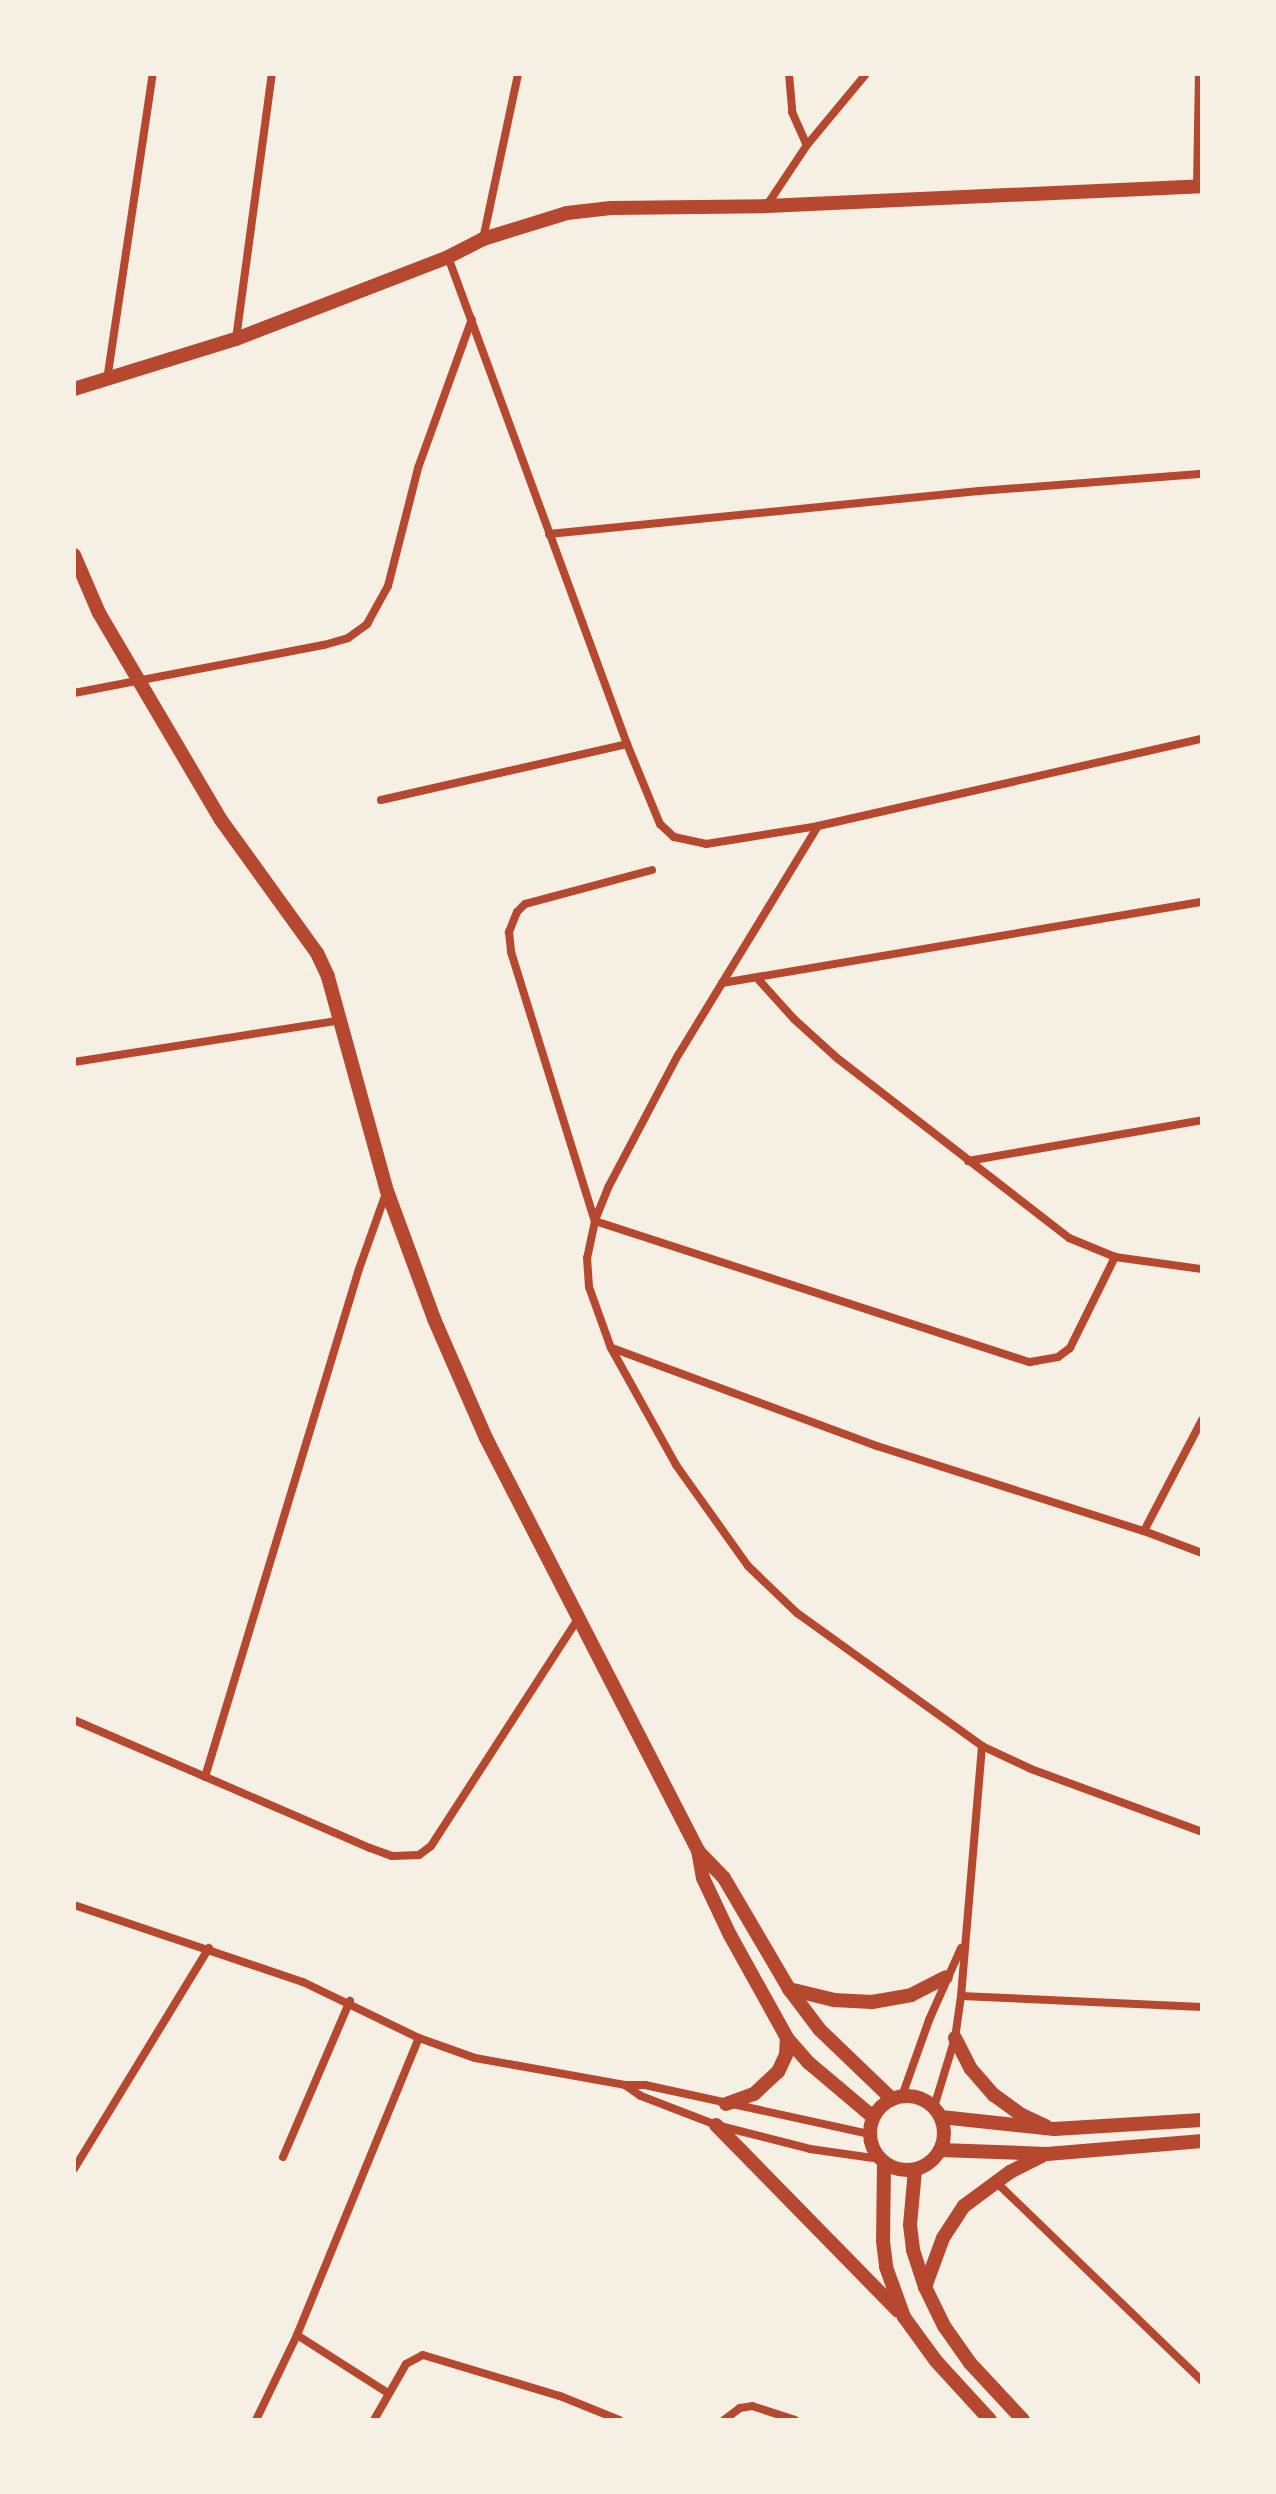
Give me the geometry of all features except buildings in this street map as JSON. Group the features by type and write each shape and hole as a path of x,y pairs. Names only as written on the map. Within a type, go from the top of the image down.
{"street":[{"path":"107,380 153,74"},
{"path":"236,339 272,74"},
{"path":"483,239 518,74"},
{"path":"789,74 792,112 807,145"},
{"path":"767,206 807,145 866,74"},
{"path":"74,389 236,339 448,257 483,239 567,213 611,208 767,206 1200,186 1199,74"},
{"path":"448,257 627,744 660,824 684,842 706,844 818,826 1202,739"},
{"path":"74,693 137,678 324,645 348,638 367,624 388,586 418,468 472,319"},
{"path":"549,534 979,491 1202,474"},
{"path":"74,555 99,613 221,820 317,953 328,977 337,1021 387,1191 434,1319 486,1438 698,1850 724,1878 789,1989 831,2042 897,2097 914,2096 938,2112 1054,2129 1202,2120"},
{"path":"381,800 627,744"},
{"path":"818,826 678,1055 608,1188 595,1221 587,1258 589,1287 611,1348 676,1465 767,1587 982,1746 1045,1775 1202,1832"},
{"path":"595,1221 511,952 509,932 525,904 652,870"},
{"path":"722,983 1202,902"},
{"path":"758,979 794,1019 837,1058 1069,1238 1115,1257 1202,1269"},
{"path":"74,1062 337,1021"},
{"path":"968,1161 1202,1120"},
{"path":"205,1777 349,1299 387,1191"},
{"path":"595,1221 1030,1362 1058,1357 1070,1348 1115,1257"},
{"path":"611,1348 877,1446 1144,1531 1202,1553"},
{"path":"1144,1531 1202,1420"},
{"path":"74,1720 370,1848 392,1856 419,1855 431,1846 580,1617"},
{"path":"625,2085 641,2096 716,2125 810,2149 882,2161 894,2168 915,2170 926,2166 940,2150 944,2139 938,2112 961,1996 963,1943 982,1746"},
{"path":"698,1850 703,1878 730,1935 787,2038 809,2063 873,2117"},
{"path":"74,1905 209,1948 350,2001 419,2038 475,2058 625,2085 645,2085 869,2134"},
{"path":"904,2317 885,2254 881,2223 882,2161 869,2134 873,2117 897,2097 963,1943"},
{"path":"74,2169 209,1948"},
{"path":"789,1989 834,2000 872,2002 911,1995 946,1977"},
{"path":"961,1996 1202,2007"},
{"path":"283,2157 350,2001"},
{"path":"256,2420 297,2335 419,2038"},
{"path":"726,2104 754,2094 778,2072 786,2055 787,2038"},
{"path":"955,2038 971,2069 994,2095 1022,2115 1054,2129"},
{"path":"716,2125 904,2317 936,2361 990,2420"},
{"path":"940,2150 1047,2154 1202,2141"},
{"path":"925,2287 950,2224 964,2206 995,2181 1047,2154"},
{"path":"915,2170 910,2225 913,2250 925,2287 944,2326 970,2363 1023,2420"},
{"path":"995,2181 1202,2381"},
{"path":"297,2335 388,2393"},
{"path":"374,2420 406,2364 423,2355 560,2396 619,2420"},
{"path":"724,2420 740,2408 752,2406 795,2420"}]}
